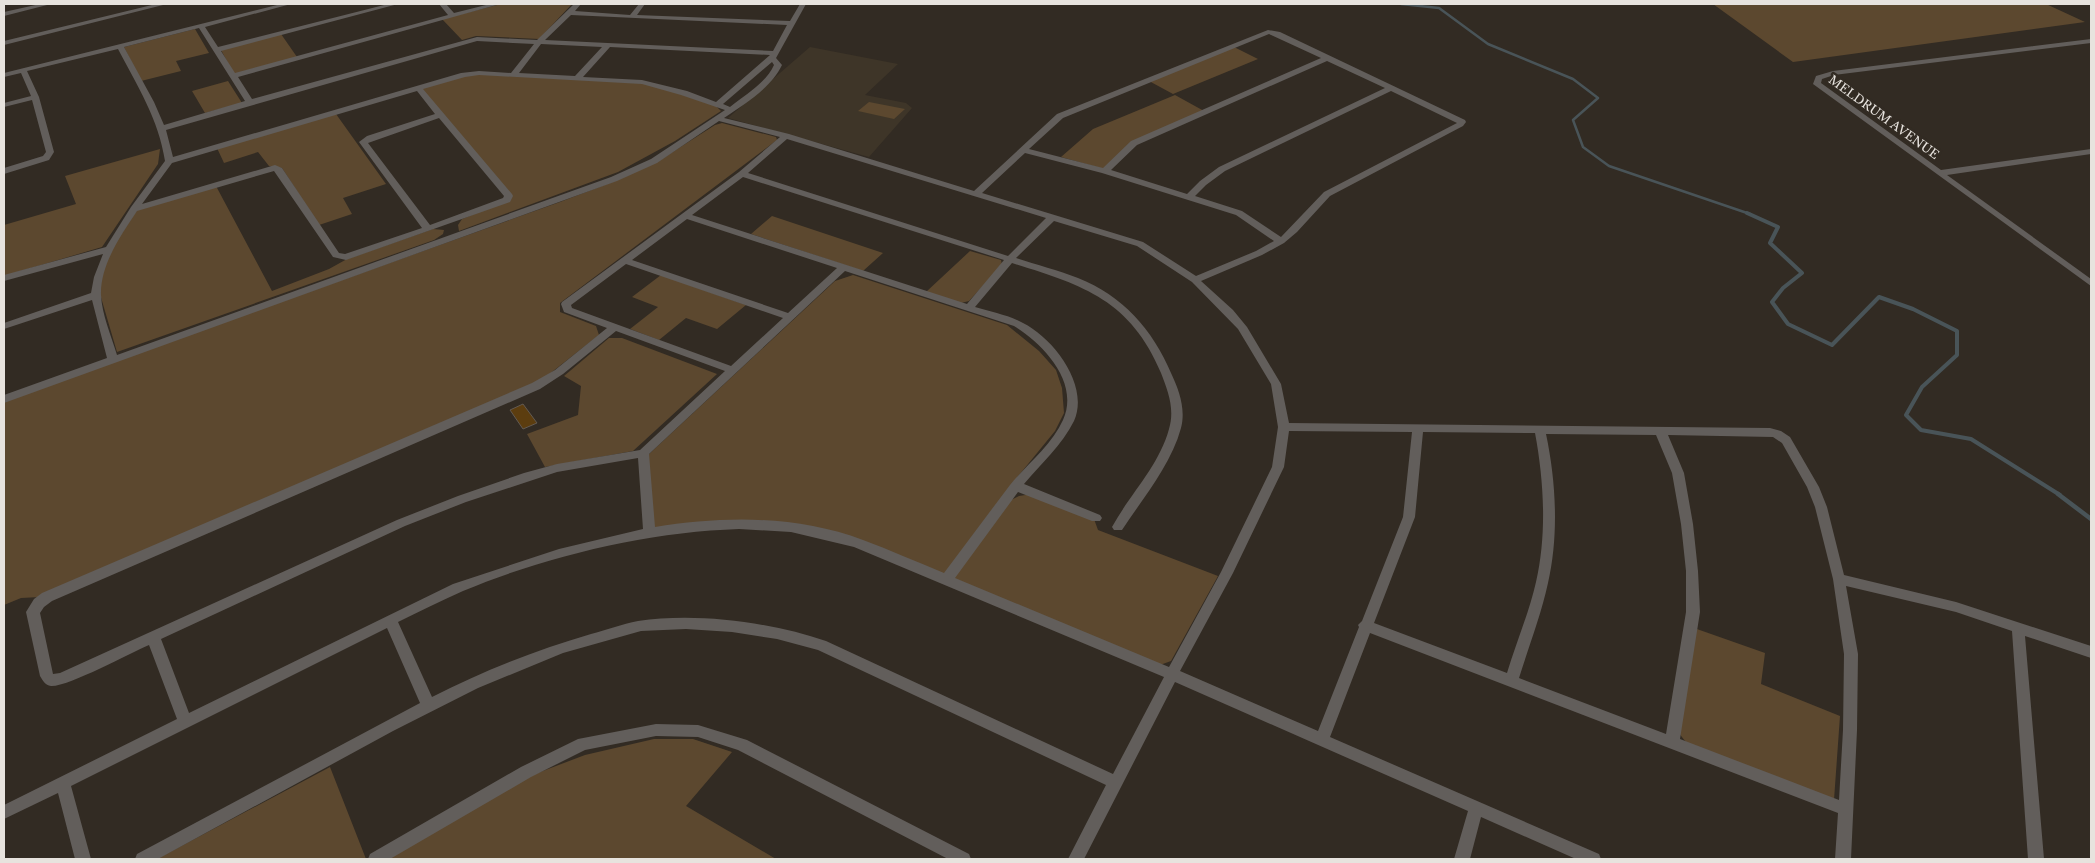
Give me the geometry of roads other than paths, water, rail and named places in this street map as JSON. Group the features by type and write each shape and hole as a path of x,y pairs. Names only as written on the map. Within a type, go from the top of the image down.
{"street":[{"path":"4,14 48,4"},
{"path":"4,43 148,6 164,4"},
{"path":"249,4 255,12"},
{"path":"4,75 288,4"},
{"path":"217,50 391,4"},
{"path":"442,4 452,15"},
{"path":"232,76 497,4"},
{"path":"513,75 540,42 578,4"},
{"path":"632,17 642,4"},
{"path":"717,105 774,55 803,4"},
{"path":"569,13 792,23"},
{"path":"201,26 250,102"},
{"path":"977,193 1060,116 1265,33 1277,34 1461,121 1462,123 1327,194 1316,204 1298,228 1281,241 1259,253 1195,280"},
{"path":"162,128 477,39 774,55"},
{"name":"MELDRUM AVENUE","path":"2091,41 1833,73 1818,80 1817,84 2091,283"},
{"path":"577,79 608,45"},
{"path":"120,46 162,128 168,144 169,161"},
{"path":"4,399 614,179 654,161 731,110 762,85 777,69 778,65 774,55"},
{"path":"1105,171 1126,148 1134,143 1328,58"},
{"path":"4,171 50,155 35,97 23,70"},
{"path":"113,360 96,295 97,282 108,249 169,161 472,74 642,82 684,93 731,110"},
{"path":"135,209 275,168 279,170 336,255 340,257 355,255 503,202 509,196 418,88"},
{"path":"1189,197 1202,182 1222,169 1391,88"},
{"path":"4,105 35,97"},
{"path":"428,229 363,142 439,115"},
{"path":"718,119 786,136 1135,241 1147,247 1195,280 1229,312 1257,350 1276,384 1284,427 1278,467 1227,573 1076,859"},
{"path":"732,370 614,328 568,310 565,307 566,304 624,260 742,174 786,136"},
{"path":"1023,150 1105,171 1242,214 1281,241"},
{"path":"1940,173 2091,151"},
{"path":"742,174 1075,280 1112,302 1144,331 1157,351 1176,395 1178,409 1175,429 1163,456 1118,527"},
{"path":"686,216 1018,324 1030,330 1045,344 1053,355 1071,388 1070,415 1060,432 1016,486 946,580"},
{"path":"969,308 1010,260 1053,217"},
{"path":"4,278 108,249"},
{"path":"624,260 790,317"},
{"path":"614,328 559,372 536,386 47,598 34,608 33,612 47,676 50,680 60,679 401,523 462,499 528,476 558,468 643,454 844,267"},
{"path":"4,326 96,295"},
{"path":"1284,427 1770,432 1783,437 1818,500 1839,579 1851,654 1850,730 1843,859"},
{"path":"1322,739 1365,625 1409,518 1418,429"},
{"path":"1511,681 1545,566 1546,457 1540,430"},
{"path":"1661,432 1678,473 1687,524 1692,571 1693,612 1672,744"},
{"path":"643,454 649,532"},
{"path":"1016,486 1096,518"},
{"path":"4,812 448,592 496,574 589,546 649,532 723,524 769,525 793,528 858,543 1172,674 1593,859"},
{"path":"1839,579 1924,598 2091,652"},
{"path":"390,620 428,704"},
{"path":"143,859 428,704 488,675 566,646 640,626 689,625 737,627 784,634 821,644 1117,783"},
{"path":"1365,625 1845,809"},
{"path":"2018,628 2036,859"},
{"path":"153,637 186,723"},
{"path":"376,859 526,772 583,744 656,730 698,731 742,745 963,859"},
{"path":"63,784 83,859"},
{"path":"1462,859 1476,809"}],"waterway":[{"path":"1401,4 1439,8 1488,44 1573,79 1598,98 1573,120 1583,147 1609,166 1750,214"},
{"path":"1747,213 1778,227 1770,243 1802,273 1783,288 1772,302 1788,324 1832,345 1879,297 1913,309 1957,331 1957,355 1922,387 1906,415 1921,430 1971,439 2060,495"},
{"path":"2058,494 2091,519"}]}
